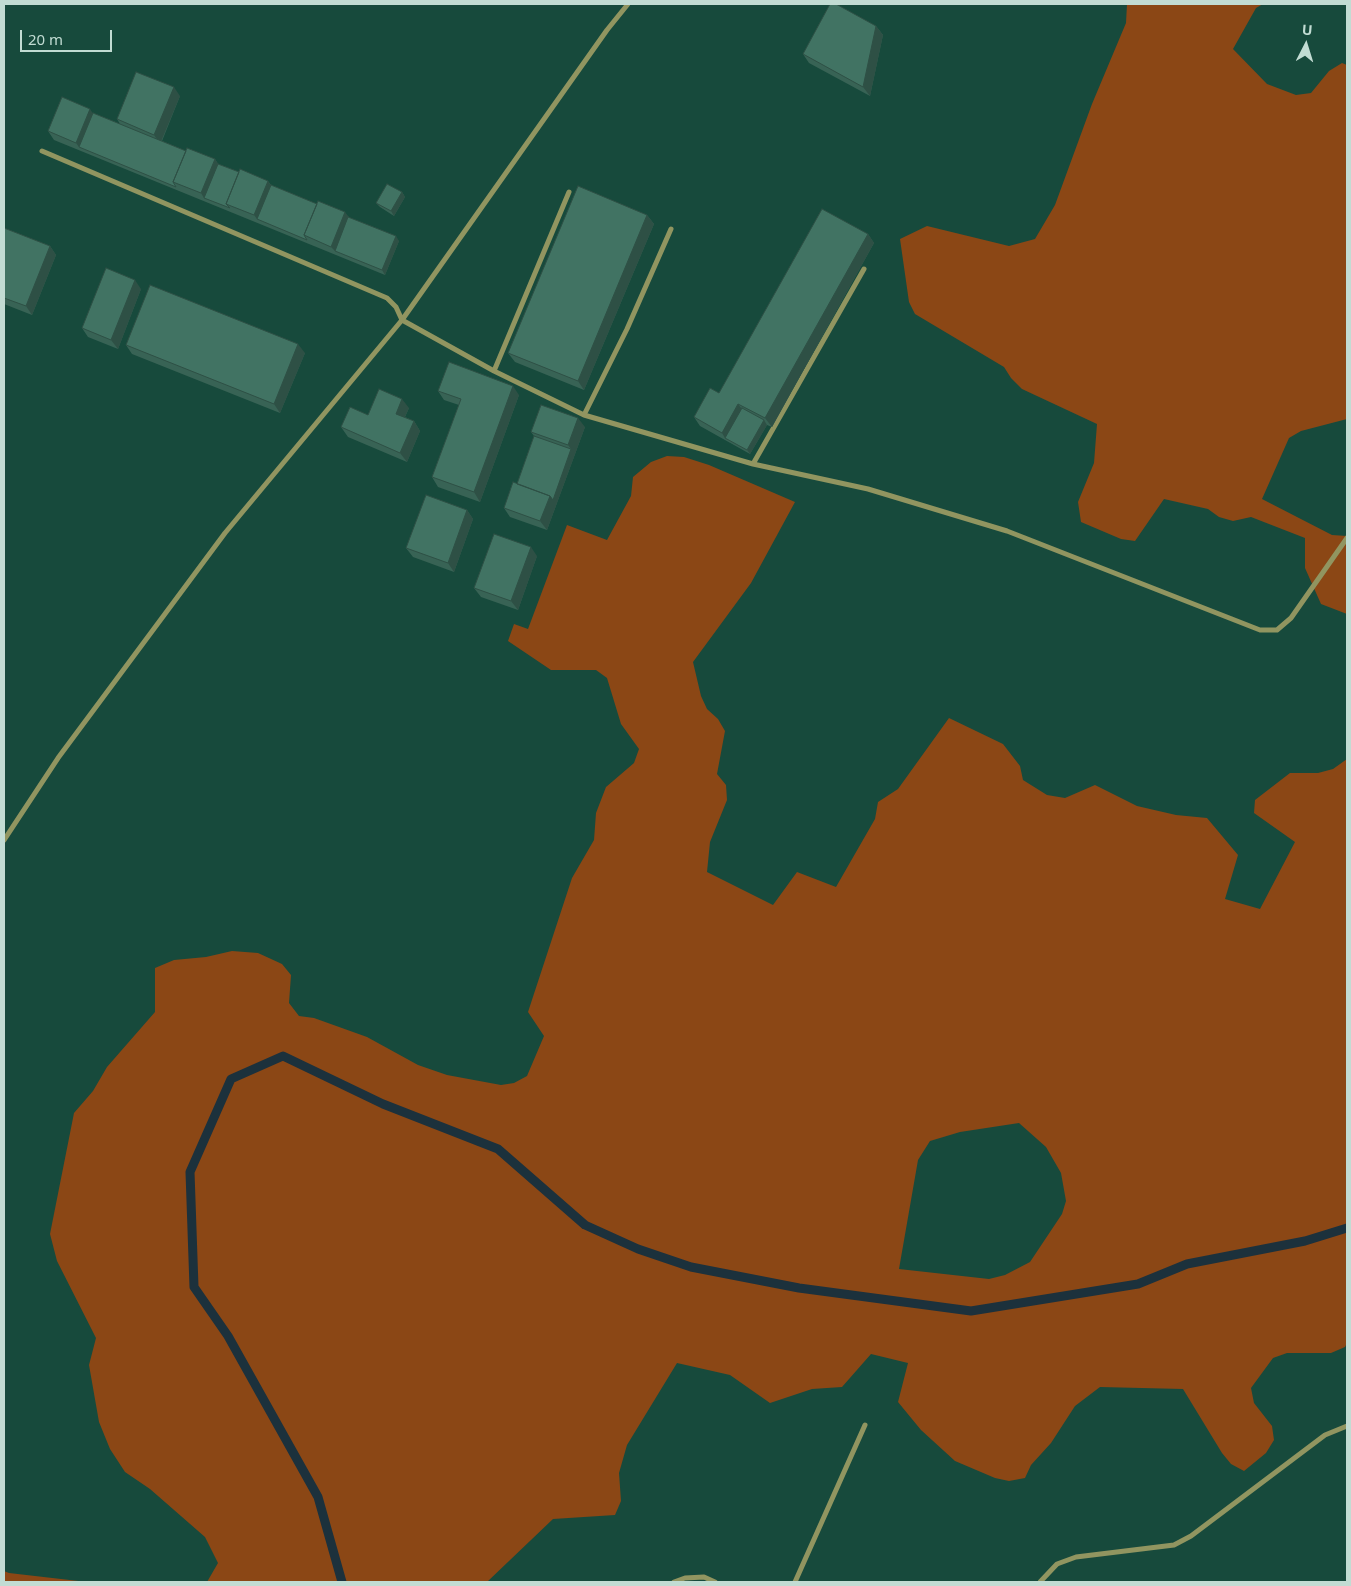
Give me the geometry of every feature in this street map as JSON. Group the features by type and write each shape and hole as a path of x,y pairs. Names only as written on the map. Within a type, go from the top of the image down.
{"street":[{"path":"4,840 58,758 225,533 402,320 628,4"},
{"path":"42,152 388,298 396,307 402,320 494,371 584,415 753,464 868,489 1007,531 1260,630 1277,630 1291,618 1347,538"},
{"path":"494,371 569,192"},
{"path":"584,415 628,329 671,229"},
{"path":"753,464 864,269"},
{"path":"795,1582 865,1425"},
{"path":"1040,1582 1057,1564 1076,1557 1174,1545 1191,1536 1325,1435 1347,1426"},
{"path":"674,1582 684,1578 704,1577 715,1582"}],"shaded area":[{"path":"1127,4 1263,4 1256,8 1233,49 1267,84 1296,95 1311,93 1329,71 1342,63 1347,65 1347,419 1301,431 1289,438 1262,499 1332,535 1347,536 1347,614 1321,604 1305,568 1305,538 1251,517 1233,521 1219,517 1208,509 1164,499 1135,541 1121,539 1081,522 1078,502 1094,463 1097,424 1022,389 1011,378 1004,367 915,314 909,302 900,239 927,226 1009,246 1035,239 1055,205 1092,104 1126,23"},
{"path":"667,456 684,457 709,465 795,502 751,583 693,662 701,696 707,709 718,719 725,731 717,774 726,785 727,800 710,842 707,872 773,905 797,872 836,887 875,819 878,802 898,789 949,718 1003,744 1020,766 1023,780 1047,795 1065,798 1095,785 1137,806 1176,815 1207,818 1238,855 1225,899 1260,909 1295,842 1254,813 1255,800 1290,773 1318,773 1333,769 1347,759 1347,1343 1345,1347 1331,1353 1287,1353 1273,1358 1251,1388 1254,1403 1272,1426 1274,1440 1266,1453 1244,1471 1231,1464 1222,1453 1183,1389 1100,1387 1075,1406 1051,1443 1031,1465 1025,1478 1009,1481 995,1478 955,1461 921,1430 898,1402 908,1363 871,1354 842,1387 812,1389 770,1403 730,1375 677,1363 627,1445 619,1473 621,1501 615,1515 553,1519 487,1582 207,1582 218,1563 205,1537 150,1489 125,1472 110,1449 99,1422 89,1365 96,1338 57,1261 50,1234 74,1113 93,1091 107,1067 155,1012 155,968 174,960 206,957 232,951 258,953 282,964 291,975 289,1003 299,1016 314,1018 367,1037 418,1065 447,1075 501,1085 514,1083 527,1076 544,1036 528,1012 572,878 594,840 596,813 606,787 634,763 639,749 621,724 607,678 596,670 551,670 508,641 514,624 528,629 567,525 607,540 631,496 633,477 651,462","holes":["1019,1123 1046,1147 1061,1173 1066,1201 1062,1214 1030,1262 1005,1275 989,1279 899,1269 918,1160 930,1141 960,1132"]},
{"path":"4,1571 9,1573 87,1582 4,1582"}],"building":[{"path":"830,4 836,4 876,26 863,87 803,54"},
{"path":"136,72 174,87 154,135 117,119"},
{"path":"62,97 90,109 76,143 48,131"},
{"path":"93,113 186,151 173,182 176,187 79,147"},
{"path":"187,148 215,159 201,193 173,182"},
{"path":"218,164 239,172 226,204 230,208 204,198"},
{"path":"240,169 268,181 254,215 226,204"},
{"path":"387,184 402,192 391,211 376,203"},
{"path":"271,185 317,204 304,235 307,240 257,219"},
{"path":"578,186 647,215 578,381 508,353"},
{"path":"318,201 345,212 331,247 304,235"},
{"path":"822,209 868,234 765,418 738,404 722,433 694,417 710,388 719,393"},
{"path":"348,217 396,236 382,270 335,251"},
{"path":"4,228 50,246 26,306 4,298"},
{"path":"106,268 135,280 111,340 82,328"},
{"path":"150,285 298,344 274,404 126,345"},
{"path":"449,362 513,386 474,492 432,477 461,399 438,391"},
{"path":"379,389 402,399 396,414 414,421 400,453 341,427 350,407 368,415"},
{"path":"541,405 578,418 568,445 531,432"},
{"path":"742,408 764,420 747,450 725,438"},
{"path":"534,436 571,449 553,500 550,496 517,484"},
{"path":"513,482 550,496 540,521 504,508"},
{"path":"426,495 467,510 448,563 406,548"},
{"path":"494,534 531,547 511,601 474,588"}],"waterway":[{"path":"342,1582 318,1497 228,1336 194,1287 190,1172 231,1079 283,1056 383,1104 498,1149 585,1225 638,1249 691,1267 799,1288 971,1311 1138,1284 1187,1264 1305,1241 1347,1228"}]}
